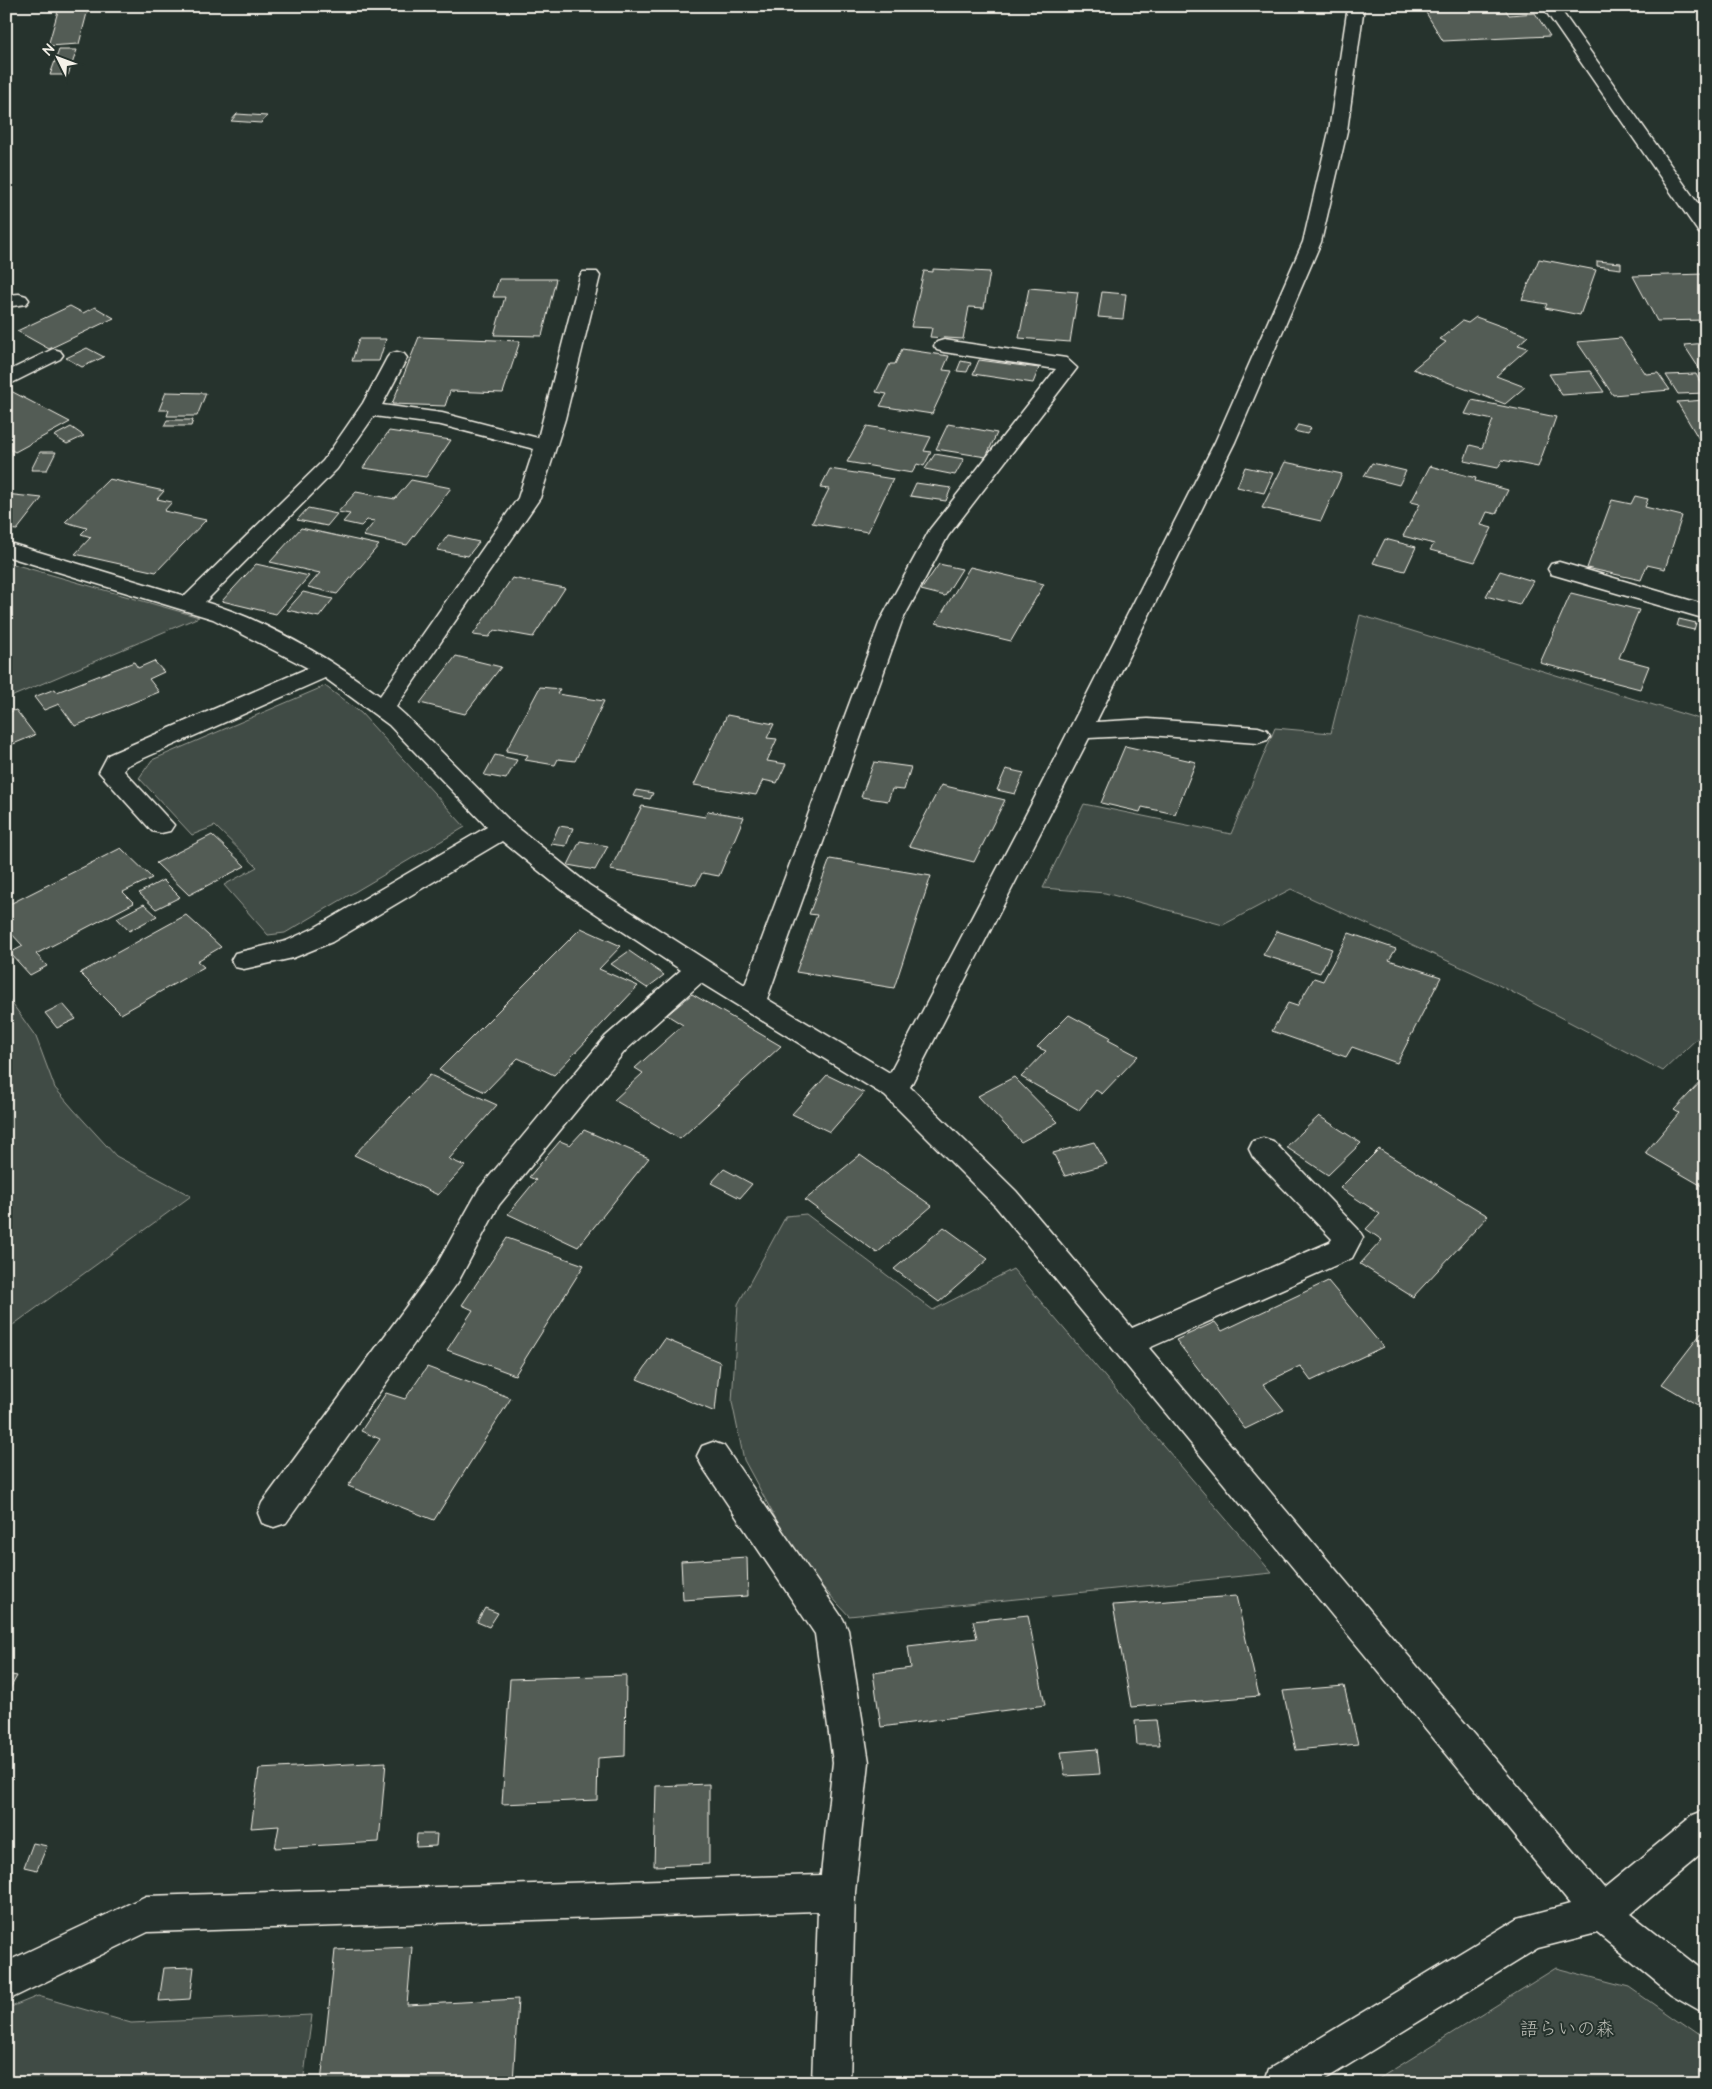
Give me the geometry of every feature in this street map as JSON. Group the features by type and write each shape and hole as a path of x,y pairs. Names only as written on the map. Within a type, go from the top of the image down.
{"street":[{"path":"896,1089 1080,731 1225,442 1312,242 1338,130 1356,6"},
{"path":"1550,6 1706,229"},
{"path":"382,710 529,498 555,419 590,276"},
{"path":"752,1003 891,621 938,534 1067,368 1059,362 944,346"},
{"path":"6,380 53,355"},
{"path":"190,604 330,465 369,409 397,358"},
{"path":"369,409 442,419 546,446"},
{"path":"6,549 221,614 327,668 397,720 503,829 580,892 752,1003 896,1089 1006,1199 1602,1914 1684,1981 1706,1995"},
{"path":"1559,569 1706,612"},
{"path":"161,825 111,772 117,761 327,668"},
{"path":"1080,731 1148,727 1258,735"},
{"path":"244,960 294,949 503,829"},
{"path":"274,1513 447,1274 489,1197 615,1044 698,968"},
{"path":"1127,1344 1341,1250 1348,1237 1263,1148"},
{"path":"712,1456 831,1630 851,1762 837,1892 831,2083"},
{"path":"1283,2083 1531,1931 1602,1914 1706,1827"},
{"path":"6,1982 146,1914 837,1892"}],"green space":[{"path":"6,562 199,617 6,699"},
{"path":"1360,615 1706,721 1706,1030 1663,1071 1487,979 1291,889 1223,925 1105,893 1043,888 1084,804 1231,834 1275,728 1331,733"},
{"path":"325,686 361,713 465,827 285,933 268,935 224,885 257,867 215,826 192,835 139,778 152,760"},
{"path":"6,995 36,1037 55,1088 116,1156 191,1196 6,1330"},
{"path":"806,1214 933,1310 1013,1269 1272,1573 849,1616 798,1560 744,1460 732,1402 738,1304 786,1216"},
{"name":"語らいの森","path":"1556,1968 1629,1987 1706,2041 1706,2083 1372,2083"},
{"path":"38,1996 131,2023 312,2015 303,2083 6,2083 6,2009"}],"building":[{"path":"1504,7 1509,15 1535,13 1550,36 1443,41 1425,11"},
{"path":"88,9 79,44 48,46 58,11"},
{"path":"59,50 77,50 68,75 50,75"},
{"path":"237,114 267,116 261,123 231,121"},
{"path":"1539,259 1596,270 1580,315 1545,308 1547,304 1522,300"},
{"path":"1597,261 1621,263 1621,269 1597,266"},
{"path":"933,269 990,272 984,308 969,307 963,339 930,337 932,328 911,327 924,271 933,272"},
{"path":"1705,274 1706,320 1657,321 1633,276"},
{"path":"499,279 556,279 542,336 494,335 505,297 493,297"},
{"path":"1029,288 1078,292 1070,342 1019,338"},
{"path":"1102,292 1126,294 1123,319 1098,317"},
{"path":"70,306 83,313 95,307 114,318 49,349 17,331"},
{"path":"1476,317 1528,336 1518,345 1528,348 1496,376 1525,387 1505,404 1413,369 1446,342 1440,339 1462,321 1468,323"},
{"path":"419,337 520,341 503,393 450,391 445,406 392,404"},
{"path":"1621,338 1646,374 1658,373 1670,390 1613,395 1577,342"},
{"path":"359,339 386,339 379,361 352,361"},
{"path":"1706,343 1706,379 1684,345"},
{"path":"87,348 104,357 82,367 66,358"},
{"path":"902,349 949,356 943,370 952,371 932,414 880,406 887,394 876,392 890,364 895,364"},
{"path":"979,360 1039,368 1033,383 973,374"},
{"path":"961,361 971,363 967,372 957,371"},
{"path":"1590,371 1604,392 1562,395 1549,374"},
{"path":"1696,374 1706,393 1678,394 1666,375"},
{"path":"9,390 70,422 15,452 6,447 6,391"},
{"path":"166,392 206,393 197,416 167,416 169,410 159,410"},
{"path":"1472,400 1556,417 1538,467 1502,460 1498,468 1464,461 1470,445 1482,448 1493,420 1465,414"},
{"path":"1706,400 1706,451 1677,402"},
{"path":"167,420 193,420 191,426 164,426"},
{"path":"948,424 997,433 986,457 936,449"},
{"path":"1298,425 1311,428 1307,434 1294,431"},
{"path":"867,426 931,437 924,451 931,452 924,466 917,464 912,473 847,462"},
{"path":"71,427 84,436 67,444 54,436"},
{"path":"389,431 451,440 426,477 363,468"},
{"path":"40,452 56,452 47,470 31,470"},
{"path":"935,454 964,459 955,475 925,469"},
{"path":"1285,462 1342,474 1321,521 1262,508"},
{"path":"1372,463 1406,471 1399,485 1364,476"},
{"path":"1430,466 1476,478 1475,481 1508,490 1496,514 1487,512 1481,525 1492,528 1475,562 1430,550 1434,544 1403,536 1420,504 1411,502"},
{"path":"1245,467 1273,473 1264,493 1237,487"},
{"path":"830,469 893,479 868,532 812,523 829,489 820,488"},
{"path":"109,479 164,491 157,499 172,502 164,511 206,520 156,572 75,554 91,537 81,534 87,528 65,522"},
{"path":"411,480 451,488 407,545 363,536 375,521 367,520 361,526 343,522 350,514 338,512 356,492 395,499"},
{"path":"916,483 951,488 946,501 910,496"},
{"path":"6,494 42,498 17,530 6,529"},
{"path":"1635,496 1648,499 1645,507 1682,516 1665,569 1647,565 1641,580 1587,568 1612,500 1631,504"},
{"path":"308,508 337,514 327,526 297,520"},
{"path":"301,528 379,545 337,594 308,587 320,573 270,562"},
{"path":"448,535 479,542 468,556 437,550"},
{"path":"1385,539 1416,547 1405,571 1373,563"},
{"path":"256,564 309,576 276,614 222,601"},
{"path":"939,564 962,569 945,596 921,590"},
{"path":"970,567 1044,584 1011,641 936,623"},
{"path":"1500,571 1533,581 1519,605 1486,596"},
{"path":"512,578 565,588 533,637 494,630 489,637 473,635"},
{"path":"303,592 333,599 319,617 287,610"},
{"path":"1571,593 1639,610 1619,658 1649,666 1640,689 1540,663"},
{"path":"1679,619 1696,623 1694,630 1677,626"},
{"path":"456,656 501,667 465,714 420,703"},
{"path":"154,661 164,672 149,679 159,692 75,726 59,704 44,710 34,697 55,689 57,692 134,662 138,668"},
{"path":"540,687 560,689 557,694 604,701 575,761 558,759 555,765 525,760 528,755 506,751"},
{"path":"16,710 35,735 6,747 6,713"},
{"path":"727,715 774,724 767,738 777,739 767,761 786,764 777,783 763,780 756,795 694,785"},
{"path":"1125,746 1196,762 1175,814 1142,807 1140,812 1101,803"},
{"path":"495,755 517,760 506,779 484,775"},
{"path":"874,762 911,767 904,790 892,789 888,801 861,797"},
{"path":"1006,769 1024,773 1015,794 997,790"},
{"path":"941,785 1005,800 974,862 909,846"},
{"path":"636,790 653,793 650,799 633,796"},
{"path":"642,806 705,817 708,811 744,817 719,876 702,873 696,885 610,870"},
{"path":"559,826 573,828 566,846 551,844"},
{"path":"212,835 245,866 189,895 156,863"},
{"path":"580,841 608,846 595,870 568,865"},
{"path":"121,848 152,878 123,892 134,903 36,954 47,966 30,975 10,953 23,946 9,931 6,933 6,906"},
{"path":"830,859 931,876 894,988 796,972 817,915 809,914"},
{"path":"163,880 180,897 156,909 139,893"},
{"path":"144,904 157,916 129,931 117,918"},
{"path":"186,915 221,947 197,961 204,967 121,1014 80,973"},
{"path":"581,928 621,946 599,969 638,986 554,1075 518,1058 485,1092 439,1070"},
{"path":"1277,931 1332,949 1320,973 1263,955"},
{"path":"1349,933 1396,949 1389,960 1441,977 1397,1063 1352,1047 1346,1057 1272,1031 1288,1003 1297,1006 1314,978 1323,981"},
{"path":"629,951 664,975 647,988 611,964"},
{"path":"692,994 781,1046 680,1139 614,1100 643,1073 635,1068 683,1025 667,1015"},
{"path":"63,1004 76,1019 57,1028 45,1013"},
{"path":"1069,1015 1110,1037 1108,1040 1138,1056 1102,1094 1096,1090 1079,1110 1021,1077 1046,1051 1037,1047"},
{"path":"430,1075 497,1105 449,1159 465,1166 438,1195 354,1155"},
{"path":"827,1075 864,1093 830,1132 792,1114"},
{"path":"1706,1076 1706,1183 1702,1186 1645,1153 1679,1113 1674,1110"},
{"path":"1014,1077 1058,1122 1021,1142 978,1096"},
{"path":"1319,1116 1361,1143 1328,1175 1286,1147"},
{"path":"584,1130 649,1158 578,1247 508,1214 536,1180 529,1177 560,1141 570,1145"},
{"path":"1094,1142 1107,1164 1065,1176 1053,1153"},
{"path":"1379,1149 1488,1216 1413,1297 1360,1264 1382,1240 1366,1229 1380,1214 1340,1188"},
{"path":"860,1155 932,1206 877,1253 805,1200"},
{"path":"724,1169 752,1184 740,1198 711,1183"},
{"path":"944,1227 988,1259 939,1302 894,1269"},
{"path":"507,1238 584,1265 515,1375 447,1350 473,1310 462,1305"},
{"path":"1328,1281 1383,1347 1311,1381 1300,1366 1263,1384 1284,1410 1245,1429 1176,1340 1215,1322 1222,1331"},
{"path":"1706,1327 1706,1410 1662,1384"},
{"path":"665,1339 720,1362 715,1412 637,1379"},
{"path":"427,1367 511,1398 434,1520 348,1486 380,1439 361,1431 386,1393 405,1399"},
{"path":"747,1557 748,1596 683,1600 681,1561"},
{"path":"1236,1596 1259,1696 1131,1707 1113,1605"},
{"path":"485,1608 498,1613 489,1627 477,1622"},
{"path":"1028,1615 1045,1705 881,1727 873,1673 911,1668 908,1646 977,1638 973,1621"},
{"path":"6,1674 17,1676 6,1696"},
{"path":"626,1675 625,1756 598,1758 597,1800 502,1804 510,1679"},
{"path":"1344,1686 1358,1744 1296,1750 1283,1691"},
{"path":"1156,1720 1160,1745 1137,1745 1135,1721"},
{"path":"1097,1749 1100,1774 1065,1776 1061,1752"},
{"path":"386,1762 379,1842 275,1848 279,1826 251,1828 259,1769"},
{"path":"709,1784 709,1864 654,1866 656,1786"},
{"path":"417,1834 437,1834 436,1846 416,1847"},
{"path":"33,1843 47,1846 37,1870 24,1867"},
{"path":"412,1947 407,2005 518,1999 513,2083 321,2083 335,1950"},
{"path":"194,1967 190,1999 159,2001 164,1968"}]}
